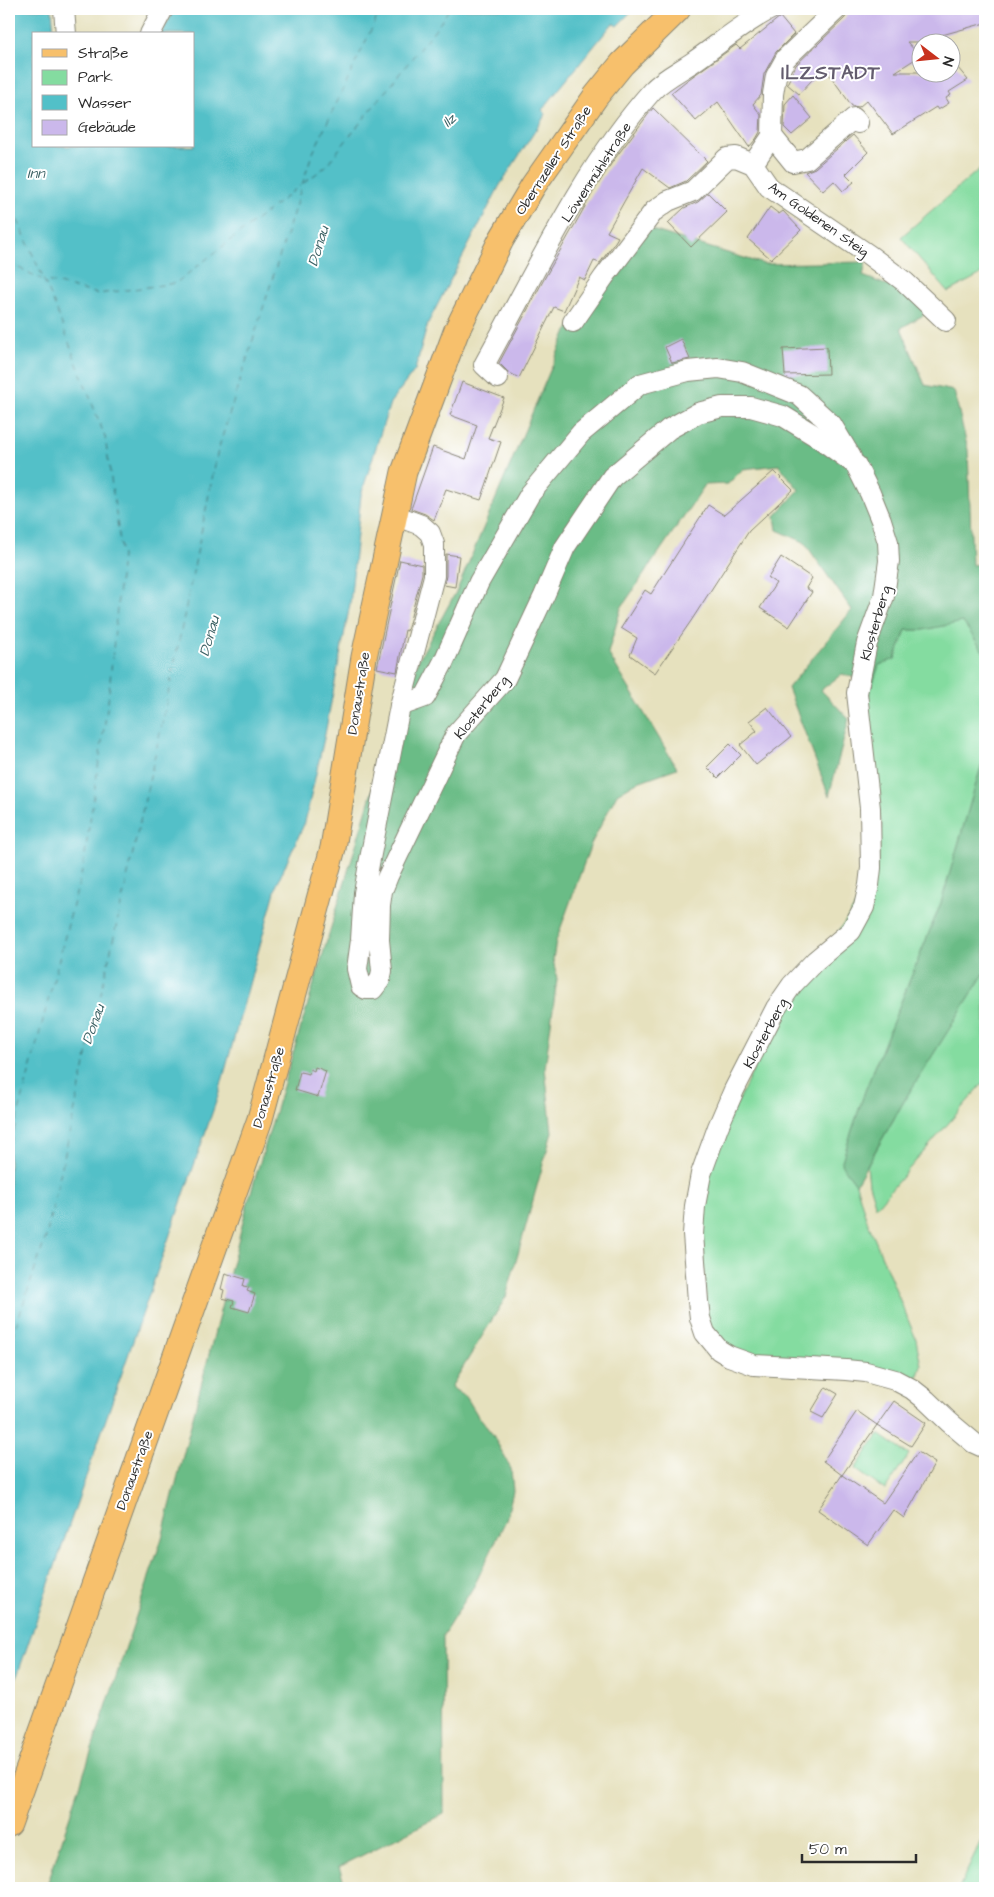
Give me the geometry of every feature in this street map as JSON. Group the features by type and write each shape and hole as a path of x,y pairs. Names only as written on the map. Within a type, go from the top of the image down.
{"main road":[{"name":"Obernzeller Straße","path":"456,332 502,240 533,186 568,134 622,64 678,9"},
{"name":"Donaustraße","path":"9,1824 96,1575 260,1119 333,848 364,657 404,472 456,332"}],"street":[{"path":"64,9 66,32"},
{"path":"151,32 163,9"},
{"name":"Löwenmühlstraße","path":"498,378 484,365 577,197 614,140 654,89 719,44 751,19 771,9"},
{"path":"573,322 654,211 668,201 693,191 727,158 736,157 752,164 772,136 773,94 776,76 786,58 837,9"},
{"path":"772,136 793,162 807,159 854,118 858,123"},
{"name":"Am Goldenen Steig","path":"752,164 769,187 862,250 905,282 946,321"},
{"name":"Klosterberg","path":"400,706 425,697 444,661 479,582 530,494 581,433 640,384 688,371 718,368 742,372 799,395 832,425 870,493 888,542 889,560 884,596 867,643 857,693 870,808 871,868 869,885 864,907 851,931 792,985 776,1008 734,1090 718,1127 701,1174 695,1206 693,1234 700,1318 705,1333 719,1350 748,1363 770,1367 866,1372 895,1380 912,1389 974,1443 985,1448"},
{"name":"Klosterberg","path":"394,515 422,525 430,533 434,544 434,576 400,706 364,893 357,969 361,986 366,989 373,989 380,980 382,971 379,940 382,891 456,734 505,679 565,547 612,477 669,430 698,413 722,407 751,407 783,416 819,438 856,465"}],"green space":[{"path":"985,164 985,272 948,292 901,237"},
{"path":"642,227 764,264 866,262 863,276 907,293 927,313 901,328 925,385 954,391 968,450 972,565 985,564 985,654 963,622 923,630 906,630 895,659 879,665 865,707 863,680 842,674 821,690 849,719 829,796 788,688 852,610 804,542 777,530 775,516 799,490 779,465 743,469 728,484 705,485 621,608 608,653 677,768 635,783 617,794 591,844 556,941 553,959 557,979 545,1068 552,1132 506,1297 451,1387 467,1398 493,1435 511,1469 513,1491 506,1520 474,1586 443,1635 444,1814 339,1867 346,1888 46,1888 162,1538 248,1202 404,686 457,590 566,333"},
{"path":"963,622 985,654 985,753 941,903 865,1091 841,1164 856,1184 866,1218 916,1339 921,1366 917,1379 895,1370 779,1362 733,1350 716,1335 707,1318 702,1238 703,1184 715,1149 780,1015 813,971 876,874 882,827 874,787 865,707 879,665 895,659 906,630 923,630"},
{"path":"985,753 985,972 907,1096 856,1184 841,1164 865,1091 941,903"},
{"path":"985,972 985,1081 876,1207 869,1184 867,1166 907,1096"},
{"path":"879,1434 909,1455 885,1490 855,1469"},
{"path":"985,1833 985,1888 959,1888"}],"water":[{"path":"9,9 52,9 54,32 32,32 32,148 195,148 195,32 162,32 175,9 634,9 617,26 613,23 542,110 546,114 500,185 428,323 415,370 390,403 361,495 350,604 325,734 305,822 277,884 218,1096 9,1699"}],"building":[{"path":"849,9 985,9 985,23 953,32 912,32 912,42 907,42 912,47 912,61 895,72 912,72 912,82 962,82 962,73 968,80 949,92 951,95 946,98 949,103 938,110 936,107 893,134 867,100 859,107 852,106 824,67 799,94 787,84 796,65 845,18"},
{"path":"780,17 794,34 776,52 764,74 761,95 753,104 761,115 760,132 756,139 749,147 718,102 696,121 671,93 736,45 740,49"},
{"path":"793,95 812,118 792,135 784,127 785,104"},
{"path":"653,108 707,161 686,181 670,188 643,168 607,232 618,237 600,263 594,261 585,280 579,277 564,311 554,307 519,378 508,372 499,363 592,194 613,161"},
{"path":"853,135 868,152 846,174 854,182 843,191 834,181 823,191 805,172 815,168"},
{"path":"708,193 727,212 691,247 668,223 684,208 698,202"},
{"path":"770,207 779,214 783,211 801,230 771,259 748,239"},
{"path":"681,339 690,359 672,363 665,347"},
{"path":"827,347 828,374 785,375 783,349"},
{"path":"462,382 504,398 488,438 501,442 481,500 446,489 434,520 425,514 411,509 433,447 466,459 477,425 450,415"},
{"path":"774,471 793,490 749,531 655,673 630,655 637,638 621,628 645,590 651,594 708,505 724,515"},
{"path":"446,554 459,556 455,587 444,585"},
{"path":"781,557 812,578 806,588 812,592 789,627 760,608 776,583 768,578"},
{"path":"400,560 422,565 422,574 407,631 405,630 397,672 377,668"},
{"path":"767,707 791,737 756,765 740,745 757,731 749,721"},
{"path":"730,744 741,755 718,778 707,767"},
{"path":"315,1067 326,1071 318,1097 295,1090 300,1072 309,1074 310,1069 314,1071"},
{"path":"225,1273 245,1279 243,1286 249,1287 247,1291 255,1294 249,1312 232,1307 234,1301 222,1298 224,1290 221,1289"},
{"path":"826,1387 838,1394 823,1418 811,1412"},
{"path":"894,1401 926,1423 911,1446 877,1425"},
{"path":"857,1411 877,1425 842,1475 823,1461"},
{"path":"918,1452 935,1463 904,1518 893,1510 868,1545 818,1510 842,1475 883,1503"}],"ferry route":[{"path":"9,1346 46,1237 162,724 218,450 311,157 381,9"},
{"path":"304,183 325,167 440,23 449,9"},
{"path":"9,263 43,280 98,294 176,283 301,185"},
{"path":"9,200 53,301 105,437 122,556 108,702 83,867 9,1150"}],"district":[{"name":"ILZSTADT","path":"831,72"}],"water label":[{"name":"Ilz","path":"449,120"},
{"name":"Inn","path":"36,173"},
{"name":"Donau","path":"318,246"},
{"name":"Donau","path":"209,636"},
{"name":"Donau","path":"93,1024"}]}
